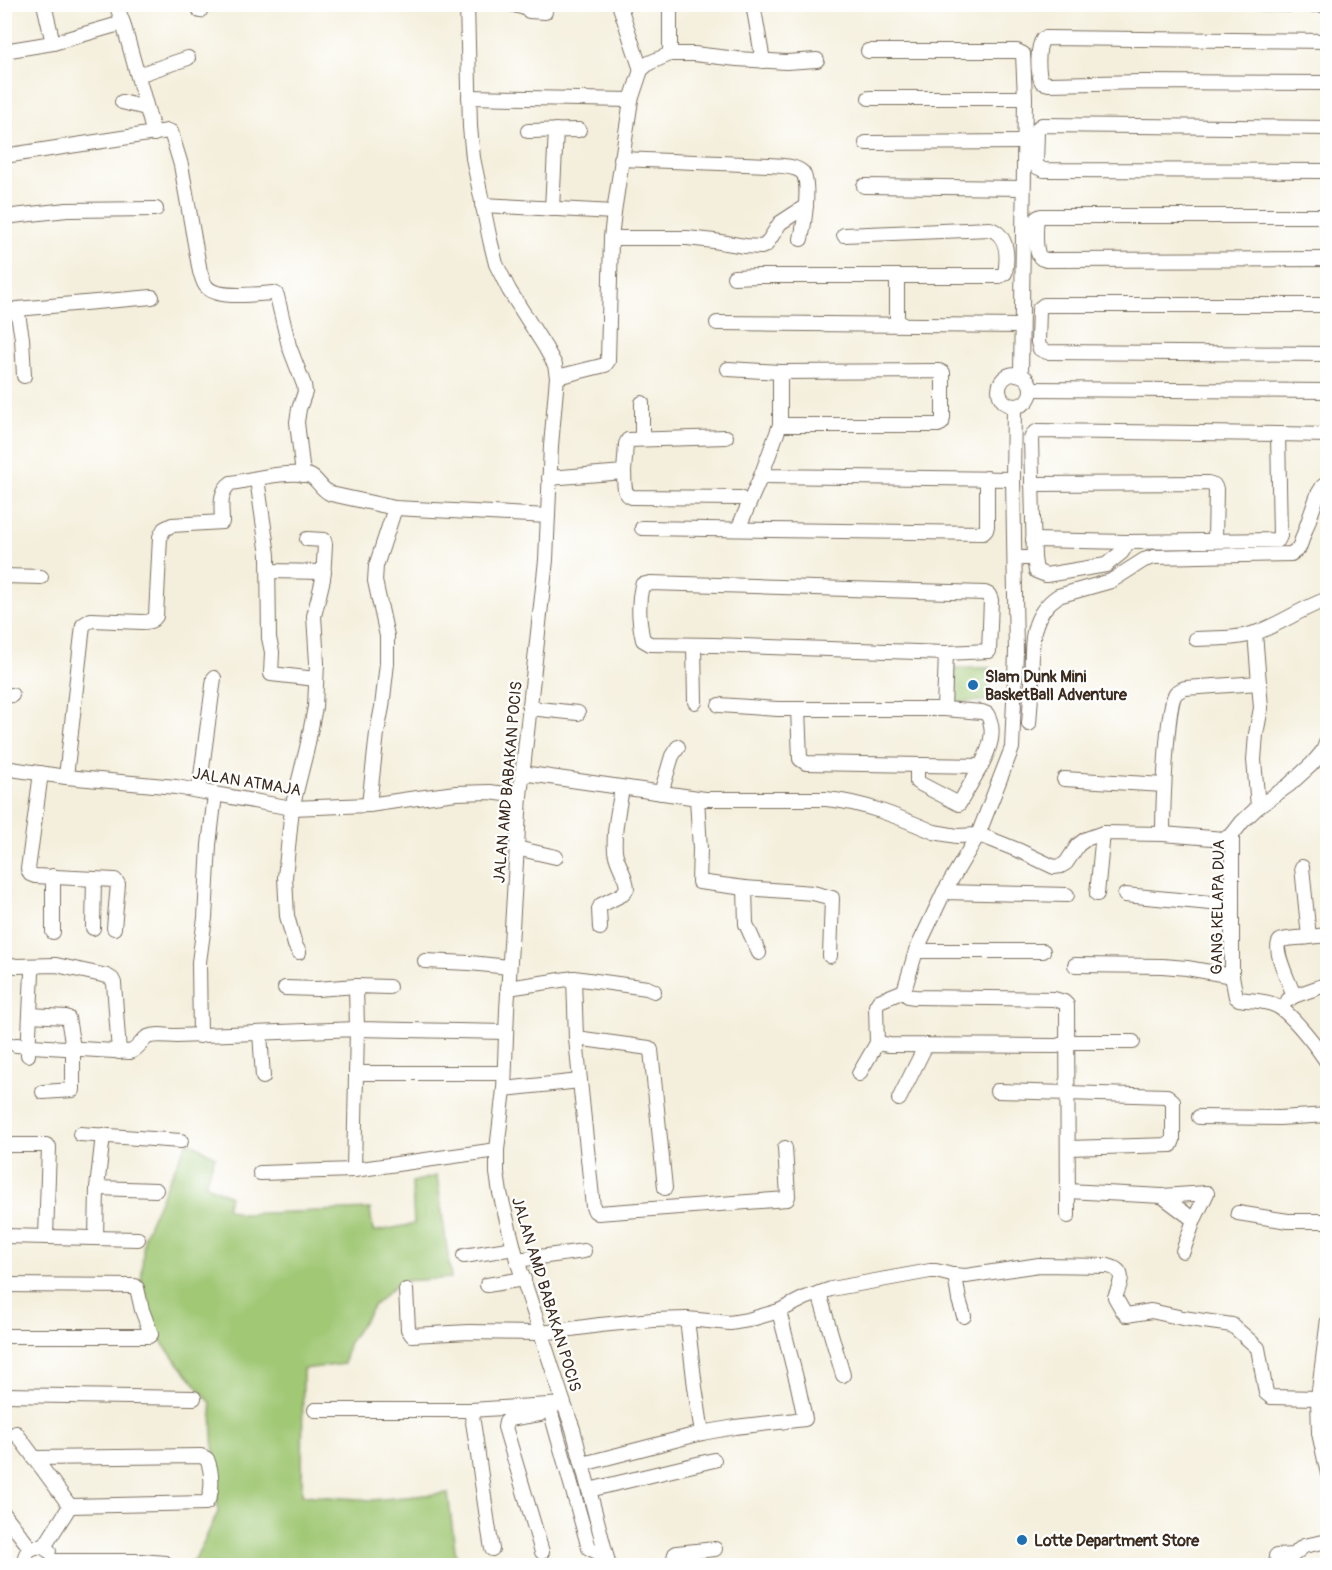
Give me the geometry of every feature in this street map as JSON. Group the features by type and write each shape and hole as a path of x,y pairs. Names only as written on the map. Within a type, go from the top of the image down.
{"street":[{"path":"44,4 54,43"},
{"path":"116,4 154,134"},
{"name":"JALAN AMD BABAKAN POCIS","path":"467,4 473,158 482,206 496,264 509,290 555,365 557,377 549,478 546,561 522,773 516,848 504,1089 497,1150 497,1173 516,1254 573,1429 609,1566"},
{"path":"511,4 528,6 529,10 545,12"},
{"path":"619,4 641,70"},
{"path":"670,4 670,54"},
{"path":"753,4 763,61"},
{"path":"1263,4 1328,5"},
{"path":"4,51 54,43 123,23"},
{"path":"1328,41 1046,38 1040,42 1039,55 1040,80 1049,84 1328,83"},
{"path":"868,51 1021,52 1023,54 1025,98 1021,375"},
{"path":"557,377 605,365 608,362 611,238 631,100 641,70 670,54 786,62 817,60"},
{"path":"138,75 188,58"},
{"path":"469,97 631,100"},
{"path":"869,98 1025,98"},
{"path":"122,102 146,108"},
{"path":"1328,128 1042,125 1037,130 1036,164 1044,170 1328,171"},
{"path":"552,209 556,130"},
{"path":"528,131 579,130"},
{"path":"4,156 171,132 181,165 200,272 206,287 217,293 233,295 273,293 277,296 289,346 304,385 305,392 297,422 303,475"},
{"path":"866,143 1024,142"},
{"path":"621,159 794,168 806,178 806,206 801,239"},
{"path":"864,186 1023,188"},
{"path":"482,206 614,212"},
{"path":"611,238 687,238 761,247 766,244 780,223 806,206"},
{"path":"4,217 67,210 156,209"},
{"path":"1328,216 1041,216 1037,218 1036,223 1037,250 1041,259 1046,260 1328,259"},
{"path":"734,277 1003,275 1006,270 1003,237 997,231 990,229 844,235"},
{"path":"897,276 897,324"},
{"path":"24,376 22,338 11,310 152,297"},
{"path":"1328,305 1047,304 1039,309 1038,342 1040,349 1047,352 1328,354"},
{"path":"717,323 1021,326"},
{"path":"728,369 780,372 939,370 943,373 943,418 942,423 938,425 780,425"},
{"path":"738,529 780,425 780,372"},
{"path":"1021,375 1028,380 1031,393 1024,404 1014,407 1004,403 998,389 1006,376 1021,375"},
{"path":"1031,388 1328,391"},
{"path":"642,403 642,439"},
{"path":"904,991 916,951 944,892 978,835 1012,748 1016,652 1014,407"},
{"path":"1128,542 1106,565 1046,575 1036,571 1033,540 1031,439 1033,434 1038,431 1328,435"},
{"path":"1033,540 1275,541 1279,539 1278,434"},
{"path":"726,437 628,440 624,472 625,492 632,497 740,498"},
{"path":"549,478 624,472"},
{"path":"66,777 83,625 91,620 142,622 154,620 160,537 164,529 172,525 222,522 222,493 231,483 283,474 303,475 313,477 321,489 331,494 395,508 548,516"},
{"path":"761,476 1013,479"},
{"path":"642,528 982,533 987,526 987,478"},
{"path":"257,479 269,571 271,674 316,680"},
{"path":"1032,484 1208,483 1214,485 1216,489 1215,540"},
{"path":"1029,724 1032,640 1036,624 1051,601 1058,596 1111,581 1144,560 1154,557 1291,554 1299,548 1318,494 1328,483"},
{"path":"369,806 387,663 387,636 375,580 376,566 395,508"},
{"path":"299,952 287,916 285,877 292,808 315,707 317,663 314,616 324,572 324,540 307,539"},
{"path":"1015,558 1034,558"},
{"path":"269,571 324,572"},
{"path":"4,576 41,577"},
{"path":"989,651 991,600 985,593 650,583 642,585 640,595 641,631 643,640 650,644 946,653 1016,652"},
{"path":"1196,639 1255,633 1328,599"},
{"path":"1255,633 1261,708 1254,760 1258,807"},
{"path":"694,645 695,702"},
{"path":"944,709 946,653"},
{"path":"199,791 214,678"},
{"path":"1163,834 1167,746 1176,692 1185,688 1260,683"},
{"path":"719,705 798,709 944,709 987,714 990,719 992,743 959,804 917,782 916,766"},
{"path":"529,708 578,713"},
{"path":"798,709 800,759 806,763 981,766"},
{"name":"GANG KELAPA DUA","path":"1277,1006 1239,999 1234,993 1232,835 1258,807 1304,772 1326,746"},
{"path":"661,793 672,756 678,747"},
{"name":"JALAN ATMAJA","path":"4,768 66,777 176,787 292,808 369,806 410,798 456,793 490,792 520,796"},
{"path":"41,773 28,869 30,874 115,880 117,882 114,928"},
{"path":"522,773 697,798 843,800 863,805 933,832 945,835 978,835 1054,867 1066,863 1086,839 1103,833 1163,834 1224,839 1232,835"},
{"path":"1064,779 1164,785"},
{"path":"600,928 599,909 601,905 622,894 627,888 615,850 622,788"},
{"path":"200,1035 199,962 215,795"},
{"path":"697,798 699,882 832,898 830,956"},
{"path":"1097,894 1103,833"},
{"path":"516,848 556,856"},
{"path":"1302,867 1309,937"},
{"path":"53,876 53,932"},
{"path":"93,928 94,879"},
{"path":"745,888 746,924 759,953"},
{"path":"944,892 1067,895"},
{"path":"1125,895 1232,905"},
{"path":"1294,996 1281,964 1278,944 1281,940 1328,934"},
{"path":"916,951 1043,951"},
{"path":"425,961 510,967"},
{"path":"4,964 56,965 112,979 119,1052"},
{"path":"1075,965 1162,966 1232,976"},
{"path":"34,966 30,1015 24,1049 73,1048 130,1052 149,1036 357,1029 506,1032"},
{"path":"574,978 576,1038 595,1211 598,1213 787,1199 785,1148"},
{"path":"508,988 574,978 647,988 654,991"},
{"path":"1326,1057 1295,1022 1277,1006 1294,996 1328,984"},
{"path":"354,1170 356,986"},
{"path":"285,988 389,987"},
{"path":"904,991 908,996 915,997 1060,1000 1067,1005 1068,1216"},
{"path":"859,1074 877,1043 876,1006 879,1001 904,991"},
{"path":"30,1015 67,1017 73,1048 73,1090 43,1092"},
{"path":"260,1033 263,1077"},
{"path":"576,1038 651,1050 665,1188"},
{"path":"877,1043 888,1045 1057,1046 1068,1042 1133,1042"},
{"path":"899,1099 926,1045"},
{"path":"356,1073 504,1073"},
{"path":"504,1089 580,1081"},
{"path":"997,1091 1167,1096 1171,1098 1173,1104 1171,1145 1068,1148"},
{"path":"1199,1117 1279,1118 1328,1115"},
{"path":"80,1134 181,1141"},
{"path":"96,1238 97,1188 103,1135"},
{"path":"4,1145 46,1145 49,1147 46,1237"},
{"path":"260,1173 354,1170 497,1150"},
{"path":"97,1188 156,1190"},
{"path":"1068,1191 1162,1196 1206,1193 1183,1251"},
{"path":"1162,1196 1194,1220"},
{"path":"1238,1213 1288,1221 1328,1221"},
{"path":"4,1236 138,1239"},
{"path":"464,1256 584,1251"},
{"path":"406,1290 408,1329 412,1335 469,1332 542,1333 629,1322 687,1319 730,1323 779,1311 819,1293 930,1271 955,1275 980,1274 1039,1264 1108,1266 1120,1273 1122,1282 1116,1294 1116,1300 1127,1315 1151,1311 1232,1326 1258,1348 1266,1393 1271,1397 1318,1398"},
{"path":"955,1275 964,1316"},
{"path":"487,1285 524,1279"},
{"path":"4,1285 135,1286 150,1334 149,1336 4,1336"},
{"path":"819,1293 843,1375"},
{"path":"583,1464 702,1433 805,1419 779,1311"},
{"path":"687,1319 702,1433"},
{"path":"1328,1319 1318,1398 1328,1474"},
{"path":"4,1395 194,1398"},
{"path":"315,1410 471,1410 565,1407"},
{"path":"542,1551 505,1427 509,1419 551,1413 565,1407"},
{"path":"471,1410 492,1549"},
{"path":"551,1413 589,1548 597,1552 604,1550"},
{"path":"15,1432 70,1506"},
{"path":"34,1458 201,1456 207,1459 209,1464 211,1491 206,1503 70,1506"},
{"path":"589,1490 714,1460"},
{"path":"21,1565 27,1551 37,1548 70,1506"},
{"path":"4,1514 37,1548 51,1552 52,1563 165,1563"},
{"path":"1276,1556 1293,1555 1304,1546 1328,1540"},
{"path":"672,1566 677,1553 715,1549"}],"green space":[{"name":"Slam Dunk Mini BasketBall Adventure","path":"954,668 990,668 991,701 956,702"},
{"path":"188,1141 215,1156 205,1184 230,1196 226,1208 240,1214 370,1209 373,1232 414,1224 412,1182 437,1176 451,1278 401,1281 374,1305 348,1344 344,1364 303,1369 302,1495 372,1500 448,1493 457,1565 186,1565 195,1560 218,1512 211,1403 165,1347 148,1317 141,1285 144,1236"}],"place":[{"name":"Slam Dunk Mini BasketBall Adventure","path":"973,685"},
{"name":"Lotte Department Store","path":"1022,1540"}]}
